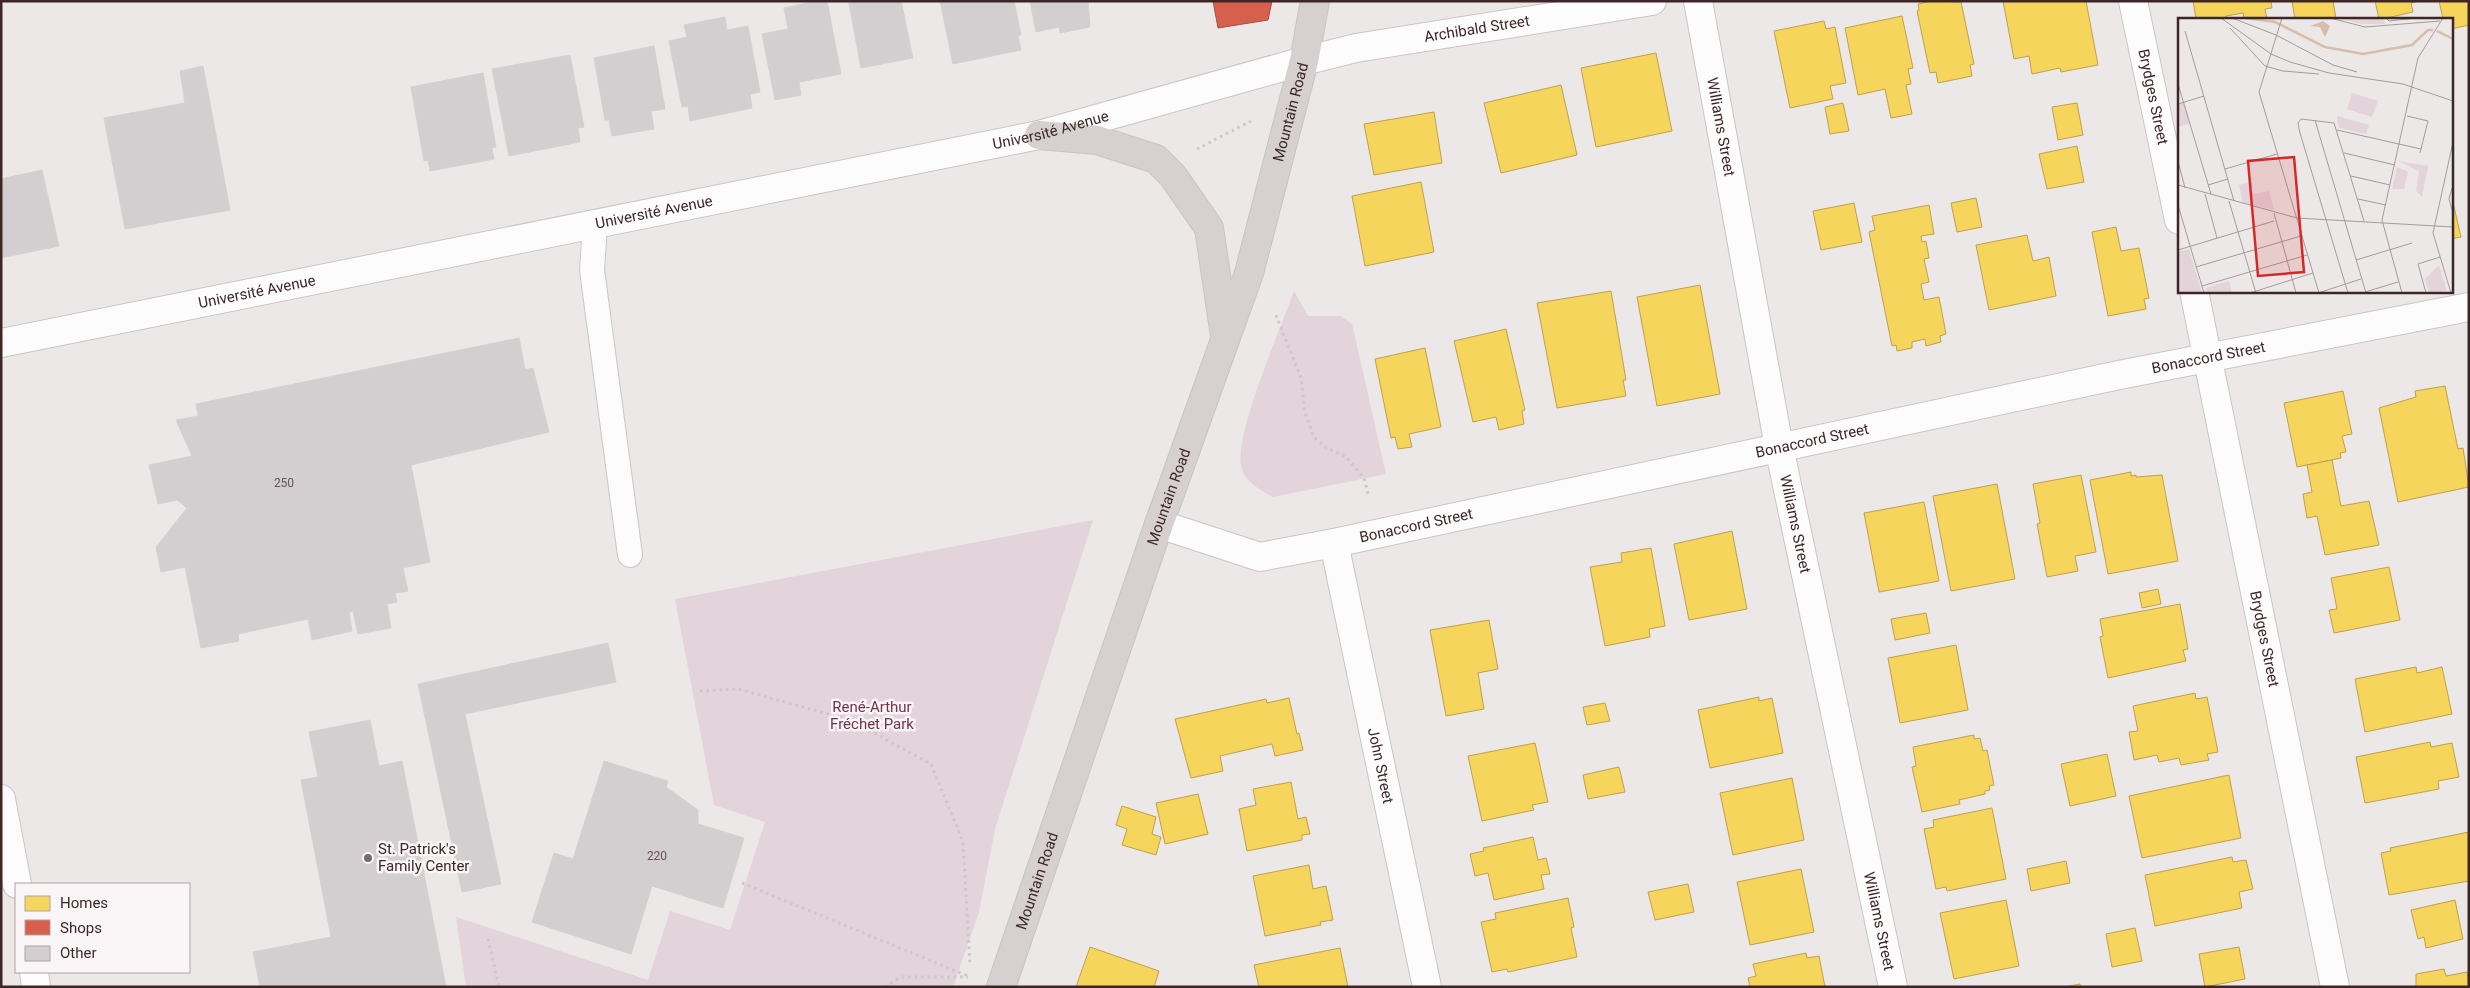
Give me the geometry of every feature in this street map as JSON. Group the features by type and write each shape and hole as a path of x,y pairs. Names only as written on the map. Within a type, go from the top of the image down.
{"main road":[{"name":"Mountain Road","path":"1001,987 1159,524 1226,340 1248,273 1304,61 1315,1"},
{"path":"1039,135 1097,140 1156,159 1173,176 1209,228 1226,340"}],"street":[{"name":"Archibald Street","path":"1304,61 1356,48 1652,1"},
{"name":"Williams Street","path":"1698,1 1778,447 1893,987"},
{"name":"Brydges Street","path":"2133,1 2178,215"},
{"name":"Université Avenue","path":"1,343 1039,135 1304,61"},
{"name":"Brydges Street","path":"2194,292 2335,987"},
{"name":"Bonaccord Street","path":"1159,524 1260,557 1334,543 2208,357 2469,307"},
{"name":"John Street","path":"1334,543 1427,987"},
{"path":"1,799 17,883"},
{"path":"34,973 36,987"}],"lane":[{"path":"595,225 592,270 630,554"}],"path":[{"path":"1244,125 1245,118"},
{"path":"1196,149 1251,122"},
{"path":"1276,315 1301,378 1305,412 1314,436 1325,447 1346,457 1364,478 1369,497"},
{"path":"700,691 738,689 850,720 931,764 963,842 971,977"},
{"path":"742,883 971,977"},
{"path":"488,939 499,987"},
{"path":"885,987 901,977 971,977"}],"green space":[{"path":"1294,291 1308,316 1341,316 1352,324 1386,474 1273,497 1258,488 1245,476 1241,466 1241,450 1260,380"},
{"name":"René-Arthur Fréchet Park","path":"1093,520 995,829 979,912 953,987 466,987 456,917 648,980 670,911 730,930 765,822 714,805 675,599"}],"building: Homes":[{"path":"1931,1 1961,2 1974,64 1970,65 1972,76 1938,83 1936,72 1930,73 1917,11 1919,10 1918,4"},
{"path":"2003,1 2086,1 2098,65 2061,72 2060,68 2032,74 2029,56 2014,59"},
{"path":"2193,1 2271,1 2272,8 2265,9 2267,18 2244,18 2243,13 2226,16 2227,18 2196,18"},
{"path":"2292,1 2333,1 2336,18 2295,18"},
{"path":"2375,1 2420,1 2411,3 2413,12 2379,18"},
{"path":"2439,1 2469,1 2469,25 2452,29 2452,18 2443,18"},
{"path":"1902,16 1913,68 1908,69 1911,84 1906,85 1912,114 1891,118 1885,89 1858,95 1845,28"},
{"path":"1824,21 1826,29 1835,27 1846,83 1830,86 1833,99 1790,108 1774,31"},
{"path":"1656,53 1672,131 1596,147 1581,68"},
{"path":"1561,85 1577,155 1501,173 1484,103"},
{"path":"1843,103 1849,131 1830,134 1825,107"},
{"path":"2077,103 2083,135 2058,140 2052,107"},
{"path":"1434,112 1442,163 1374,175 1364,124"},
{"path":"2077,146 2084,182 2047,189 2039,154"},
{"path":"1421,182 1434,252 1365,266 1352,196"},
{"path":"1976,198 1982,227 1957,232 1951,203"},
{"path":"2452,198 2461,237 2452,239"},
{"path":"1854,203 1862,242 1821,250 1813,211"},
{"path":"1929,205 1934,234 1921,236 1922,242 1926,241 1929,258 1924,259 1929,282 1921,284 1924,300 1939,297 1946,334 1940,336 1941,342 1926,346 1925,339 1912,342 1912,348 1897,351 1896,345 1892,346 1869,232 1875,230 1872,216"},
{"path":"2116,227 2121,251 2139,248 2149,298 2144,299 2146,309 2108,316 2092,232"},
{"path":"2027,235 2033,261 2049,257 2056,296 1989,310 1976,245"},
{"path":"1700,285 1720,394 1657,406 1637,297"},
{"path":"1611,291 1626,380 1623,380 1626,396 1557,408 1537,303"},
{"path":"1506,329 1525,410 1522,411 1524,424 1499,430 1496,417 1473,422 1454,341"},
{"path":"1425,348 1441,427 1409,434 1412,447 1398,449 1395,437 1391,438 1375,359"},
{"path":"2445,386 2458,449 2463,448 2469,487 2398,502 2379,408 2416,397 2415,391"},
{"path":"2343,391 2352,434 2342,436 2346,452 2340,453 2341,458 2297,467 2284,403"},
{"path":"2332,460 2341,506 2369,501 2379,545 2325,555 2317,516 2307,518 2303,494 2312,492 2307,465"},
{"path":"2131,472 2131,476 2136,475 2136,477 2162,475 2178,561 2108,574 2090,480"},
{"path":"2081,475 2096,552 2075,556 2078,571 2047,577 2037,524 2040,523 2033,484"},
{"path":"1997,484 2015,579 1951,591 1933,496"},
{"path":"1924,502 1939,581 1879,592 1864,513"},
{"path":"1732,531 1747,609 1689,620 1674,544"},
{"path":"1651,548 1665,626 1649,629 1650,637 1605,646 1590,567 1622,562 1621,553"},
{"path":"2389,567 2400,620 2334,633 2329,610 2337,609 2331,578"},
{"path":"2158,589 2161,604 2142,608 2139,593"},
{"path":"2180,604 2188,649 2183,650 2186,661 2108,678 2100,637 2103,636 2100,619"},
{"path":"1926,613 1930,633 1895,640 1891,619"},
{"path":"1489,620 1498,669 1478,673 1484,709 1446,716 1430,630"},
{"path":"1956,645 1968,710 1900,723 1888,658"},
{"path":"2416,667 2417,673 2442,667 2452,714 2365,732 2355,679"},
{"path":"2195,693 2196,699 2207,697 2218,752 2207,754 2209,760 2181,765 2179,758 2159,762 2157,755 2134,760 2129,732 2138,731 2133,706"},
{"path":"1759,697 1759,701 1772,698 1783,753 1710,768 1698,710"},
{"path":"1289,698 1297,734 1299,733 1303,750 1275,756 1272,744 1220,756 1223,771 1191,778 1175,719 1266,699 1267,703"},
{"path":"1605,703 1610,721 1587,725 1583,707"},
{"path":"1974,735 1974,739 1980,738 1983,751 1987,750 1994,785 1989,786 1990,790 1985,791 1985,794 1959,800 1960,804 1922,812 1912,767 1916,766 1913,747"},
{"path":"2430,742 2431,747 2452,743 2459,777 2438,781 2439,789 2365,803 2356,757"},
{"path":"1535,743 1548,802 1532,805 1534,810 1482,821 1468,756"},
{"path":"2107,754 2116,796 2070,806 2061,764"},
{"path":"1619,767 1625,792 1588,799 1583,775"},
{"path":"2229,775 2241,838 2142,858 2129,796"},
{"path":"1792,778 1804,840 1733,855 1720,793"},
{"path":"1291,782 1298,819 1306,817 1310,834 1302,835 1302,840 1247,851 1239,809 1256,805 1253,789"},
{"path":"1198,794 1208,834 1165,844 1156,803"},
{"path":"1122,806 1156,817 1152,834 1161,837 1156,855 1122,845 1127,829 1116,825"},
{"path":"1992,808 2006,879 1947,891 1946,887 1936,889 1924,829 1934,827 1933,820"},
{"path":"2469,832 2469,881 2389,895 2381,853 2391,851 2390,848"},
{"path":"1533,837 1538,860 1546,858 1550,874 1541,875 1544,889 1494,900 1488,873 1475,876 1470,854 1484,851 1483,848"},
{"path":"2232,857 2233,862 2246,860 2253,889 2239,892 2242,908 2155,926 2145,875"},
{"path":"2066,861 2070,883 2031,891 2027,869"},
{"path":"1309,865 1313,889 1326,886 1333,920 1320,922 1321,925 1265,936 1253,876"},
{"path":"1801,869 1814,932 1750,945 1737,882"},
{"path":"1688,884 1694,912 1655,920 1648,892"},
{"path":"1568,898 1574,927 1571,928 1577,957 1508,972 1507,969 1492,972 1481,922 1496,919 1495,913"},
{"path":"2006,900 2019,966 1954,979 1940,913"},
{"path":"2455,900 2463,939 2426,948 2424,937 2418,939 2411,910"},
{"path":"2135,928 2142,961 2112,967 2106,934"},
{"path":"1090,947 1159,971 1154,987 1076,987"},
{"path":"2239,947 2245,979 2205,987 2199,954"},
{"path":"1340,948 1348,987 1259,987 1254,965"},
{"path":"1806,953 1807,958 1819,956 1825,987 1750,987 1748,978 1756,976 1753,964"},
{"path":"2444,969 2446,976 2467,972 2469,987 2416,987 2416,974"},
{"path":"2080,984 2081,987 2065,987"}],"building: Shops":[{"path":"1213,1 1272,1 1268,20 1218,28"}],"building: Other":[{"path":"816,1 827,1 841,74 799,82 801,95 775,100 762,34 788,29 784,8"},
{"path":"859,1 901,1 913,58 861,68 849,3"},
{"path":"940,1 1014,1 1021,35 1018,36 1021,50 953,64"},
{"path":"1030,1 1088,1 1090,27 1060,33 1059,27 1036,32"},
{"path":"725,17 727,30 748,26 760,92 750,94 752,108 690,121 688,106 682,107 669,41 687,37 684,25"},
{"path":"654,46 665,109 651,111 654,129 612,136 609,120 605,120 594,58"},
{"path":"570,55 584,127 578,128 580,142 509,156 492,69"},
{"path":"203,66 230,210 125,229 104,118 185,103 180,71"},
{"path":"483,73 496,147 492,148 494,159 430,171 428,160 424,161 411,87"},
{"path":"42,170 59,246 1,258 1,179"},
{"path":"519,338 525,370 533,368 549,432 411,465 430,562 403,568 408,591 395,593 397,602 387,604 391,628 358,634 353,611 349,612 352,631 312,640 308,619 238,634 239,641 201,648 185,567 161,572 156,547 187,508 177,500 158,504 149,465 192,456 176,420 198,416 196,404"},
{"path":"608,643 616,682 465,714 501,884 462,892 418,684"},
{"name":"St. Patrick's Family Center","path":"370,720 379,766 402,761 446,987 260,987 253,952 331,937 301,780 318,777 309,732"},
{"path":"604,761 668,781 666,787 698,810 698,824 744,838 723,908 652,886 631,954 532,922 554,853 573,859"}],"place":[{"name":"St. Patrick's Family Center","path":"368,858"}]}
